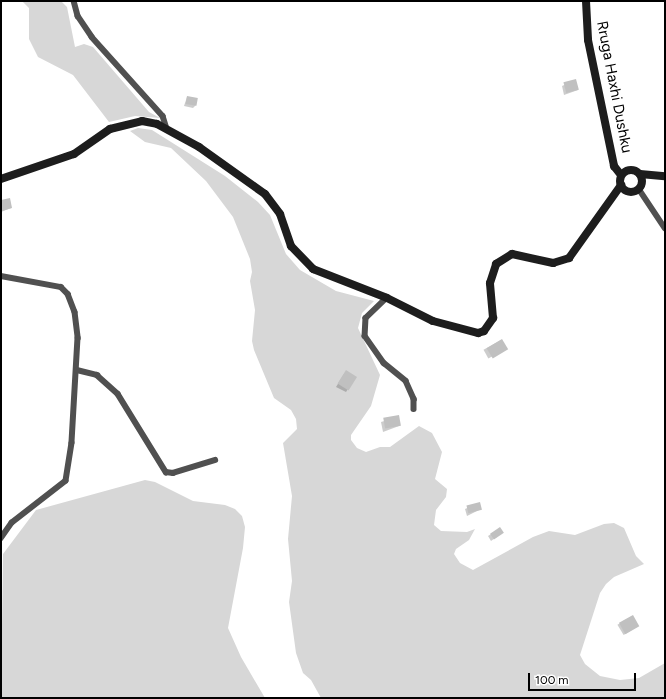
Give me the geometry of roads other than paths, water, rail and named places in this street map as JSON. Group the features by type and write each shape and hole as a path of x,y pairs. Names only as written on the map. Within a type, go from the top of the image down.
{"street":[{"path":"74,1 78,16 92,37 163,116 167,128"},
{"name":"Rruga Haxhi Dushku","path":"586,1 588,40 614,166 622,175"},
{"path":"1,179 74,154 110,129 142,121 167,128 199,147 265,194 280,214 292,246 313,268 387,298 444,325 469,332 484,331 493,318 490,283 496,264 504,257 512,254 553,263 569,258 621,185 622,175 630,169 640,174 665,176"},
{"path":"639,189 642,180 640,174"},
{"path":"621,185 627,191 639,189"},
{"path":"639,189 665,228"},
{"path":"1,276 61,288 68,294 75,312 77,370 72,443 66,481 12,523 1,539"},
{"path":"387,298 366,318 365,336 384,363 406,381 414,399 414,410"},
{"path":"77,370 96,375 118,394 166,472 173,473 215,460"}]}
